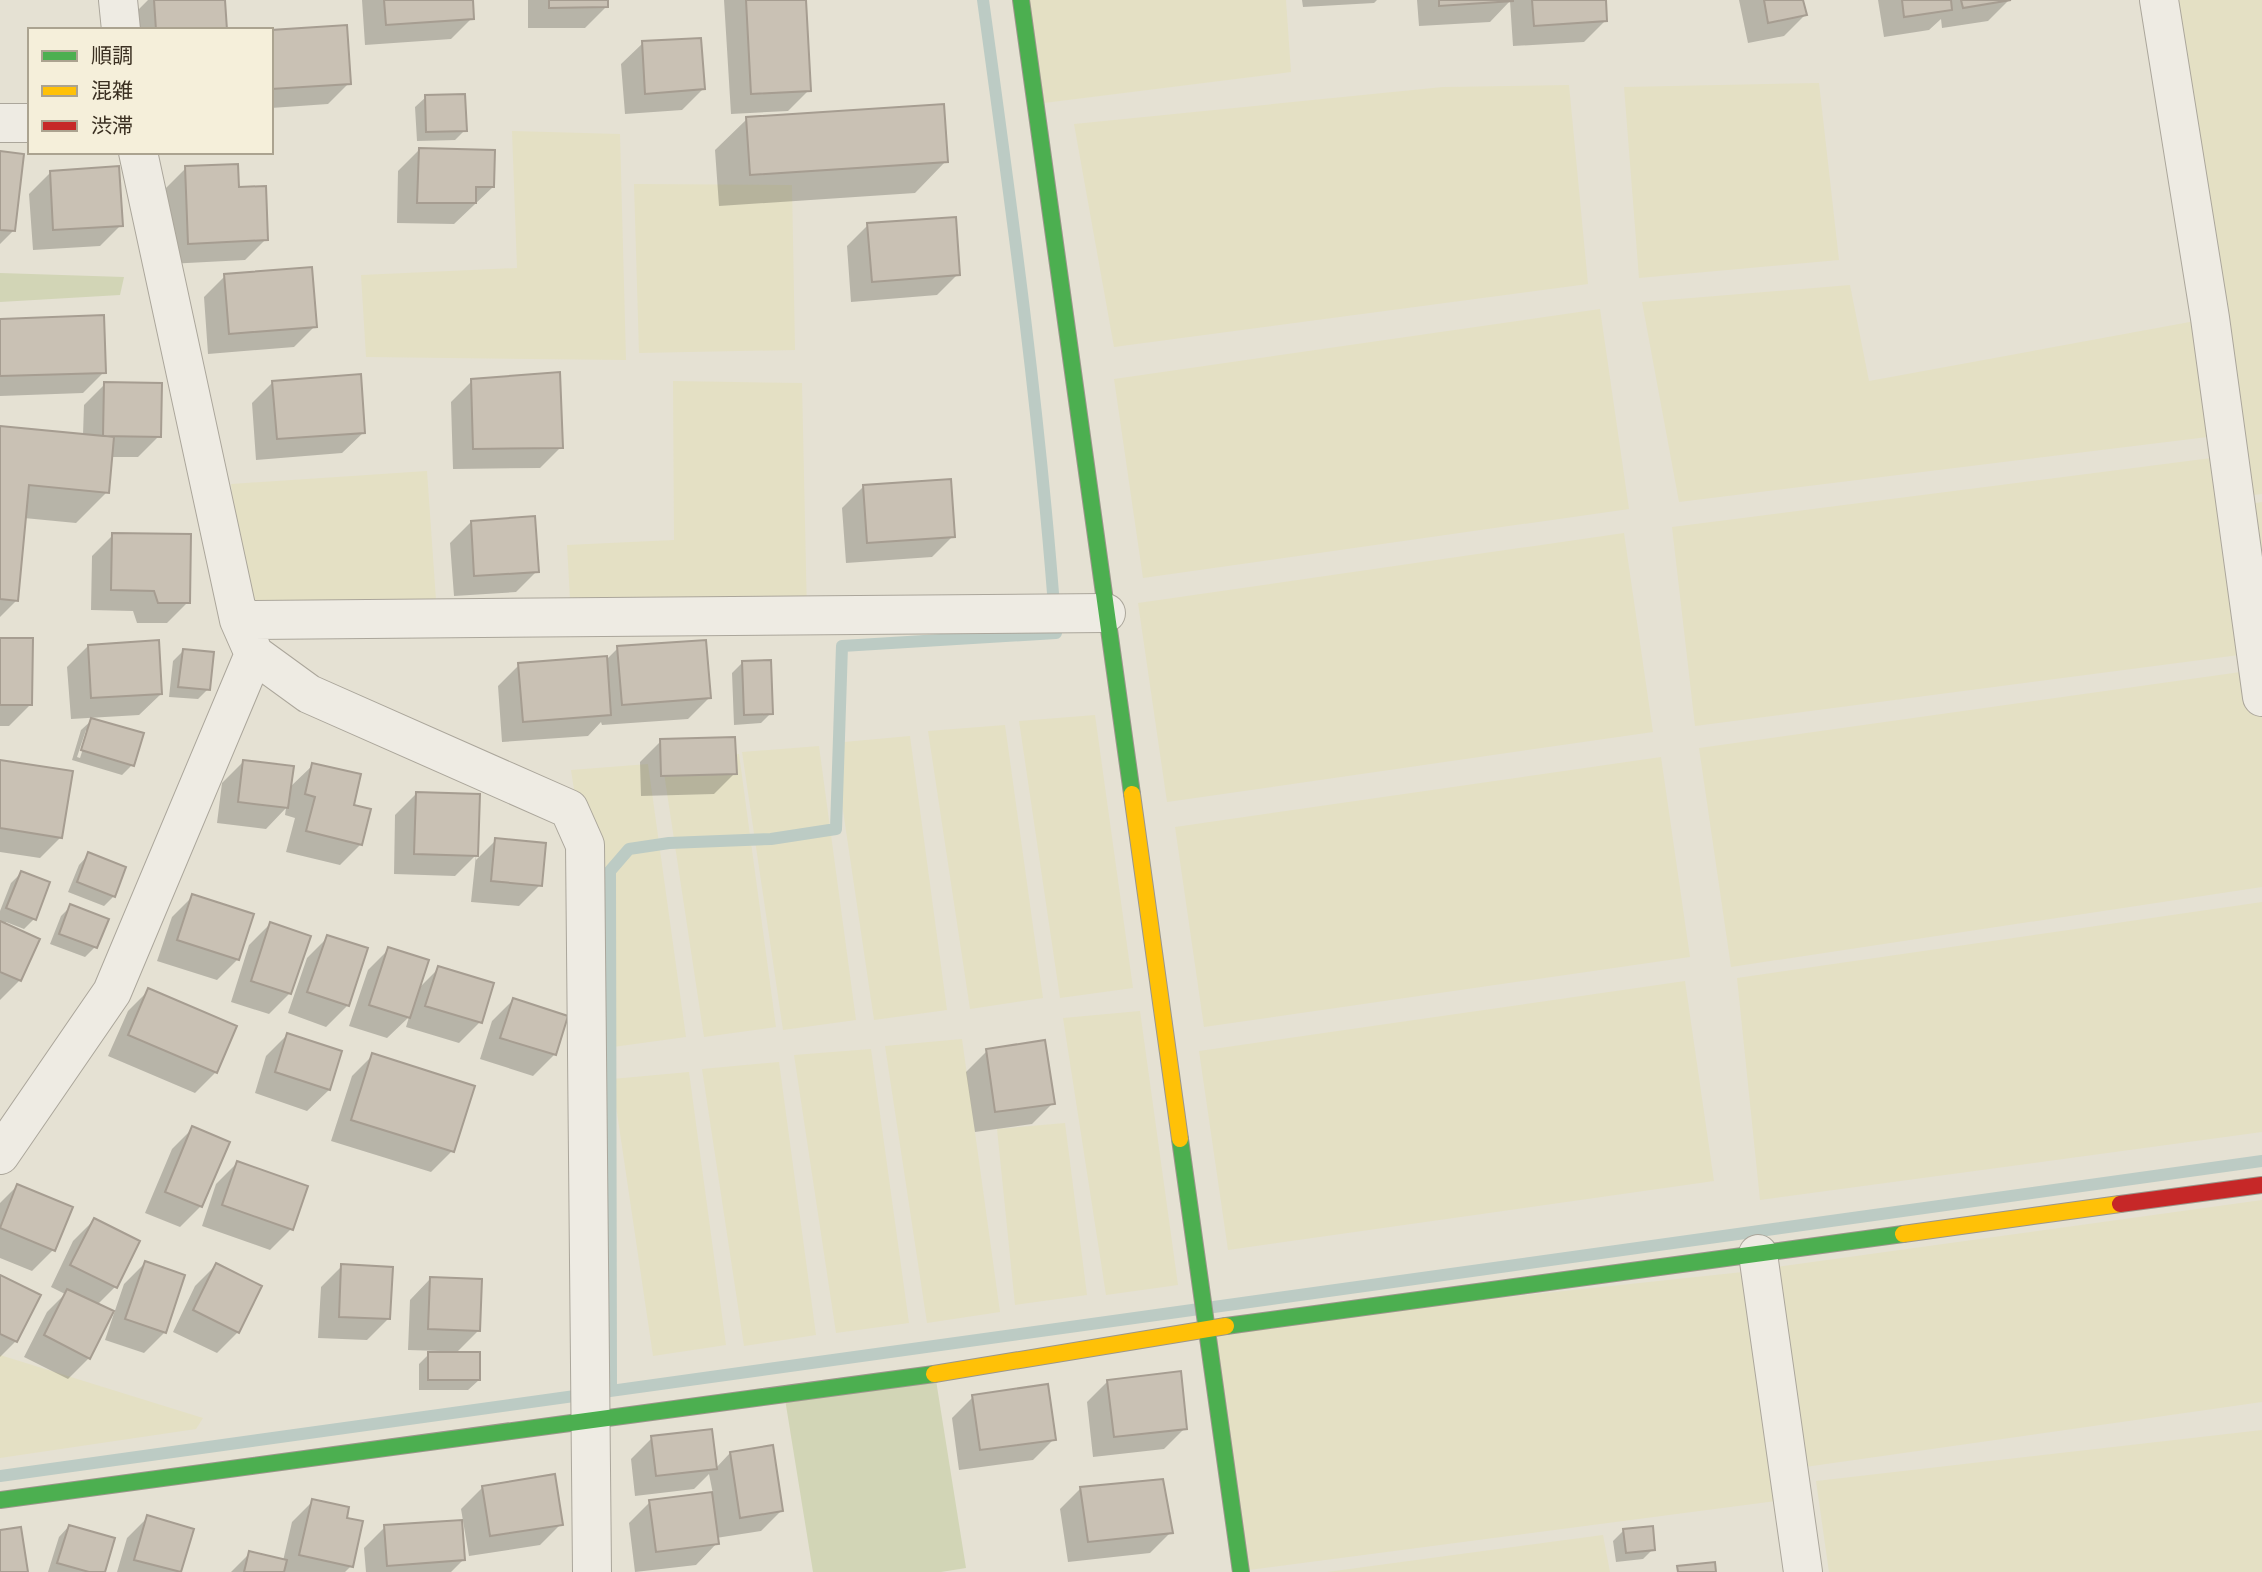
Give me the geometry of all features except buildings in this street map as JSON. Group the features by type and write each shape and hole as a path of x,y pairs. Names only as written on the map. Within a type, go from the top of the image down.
{"street":[{"path":"118,0 121,28"},
{"path":"1021,0 1241,1572"},
{"path":"2158,0 2210,318 2248,499 2262,697"},
{"path":"0,123 28,123"},
{"path":"0,1155 112,992 246,637 138,154"},
{"path":"246,637 1106,613"},
{"path":"246,637 309,694 569,809 585,845 593,1419 592,1572"},
{"path":"0,1500 935,1374 1207,1329 2262,1185"},
{"path":"1758,1254 1803,1572"}],"shaded area":[{"path":"1021,0 1286,0 1291,72 1036,104"},
{"path":"2157,0 2262,0 2262,494 2235,497 2236,506 2262,502 2262,652 1695,726 1672,527 2227,456 2224,435 1679,502 1642,302 1850,285 1869,381 2206,319"},
{"path":"1819,83 1839,260 1639,278 1624,87"},
{"path":"1569,85 1588,284 1114,347 1074,124 1443,87"},
{"path":"512,131 620,134 626,360 366,357 361,275 517,268"},
{"path":"634,184 792,185 795,350 639,353"},
{"path":"1600,309 1629,509 1143,578 1114,379"},
{"path":"673,381 802,383 807,615 571,617 567,545 674,540"},
{"path":"427,471 436,600 246,601 231,484"},
{"path":"1624,533 1653,732 1167,802 1138,603"},
{"path":"2262,669 2262,887 1731,967 1699,748"},
{"path":"1095,715 1133,988 1060,998 1019,721"},
{"path":"1005,725 1043,998 970,1009 928,731"},
{"path":"910,736 947,1010 874,1020 833,743"},
{"path":"819,746 856,1020 783,1030 742,752"},
{"path":"739,754 776,1027 704,1037 662,760"},
{"path":"1661,757 1690,957 1204,1027 1175,827"},
{"path":"648,764 686,1037 613,1047 571,770"},
{"path":"2262,902 2262,1132 1760,1200 1737,978"},
{"path":"1685,981 1714,1181 1228,1250 1199,1051"},
{"path":"1140,1011 1178,1285 1106,1295 1063,1018"},
{"path":"962,1039 1000,1312 927,1323 885,1046"},
{"path":"871,1049 909,1323 836,1333 794,1055"},
{"path":"779,1062 816,1335 744,1346 702,1069"},
{"path":"689,1072 726,1345 653,1356 612,1079"},
{"path":"1065,1123 1087,1295 1015,1305 997,1129"},
{"path":"2262,1200 2262,1402 1805,1467 1776,1267"},
{"path":"1743,1272 1776,1501 1241,1571 1207,1329"},
{"path":"0,1355 203,1418 196,1429 0,1458"},
{"path":"2262,1430 2262,1572 1829,1572 1816,1481"},
{"path":"1603,1535 1610,1572 1327,1572"}],"green space":[{"path":"0,273 124,277 120,295 0,302"},
{"path":"935,1374 966,1568 941,1572 813,1572 785,1399"}],"waterway":[{"path":"611,1390 610,871 629,849 669,843 771,839 836,829 842,646 1056,633 1034,395 983,0"},
{"path":"0,1476 2262,1161"}],"traffic: fast":[{"path":"1021,0 1132,794"},
{"path":"1180,1139 1241,1572"},
{"path":"1226,1326 1903,1234"},
{"path":"0,1500 934,1374"}],"traffic: slow":[{"path":"1132,794 1180,1139"},
{"path":"1903,1234 2120,1204"},
{"path":"934,1374 1226,1326"}],"traffic: jam":[{"path":"2120,1204 2262,1185"}]}
